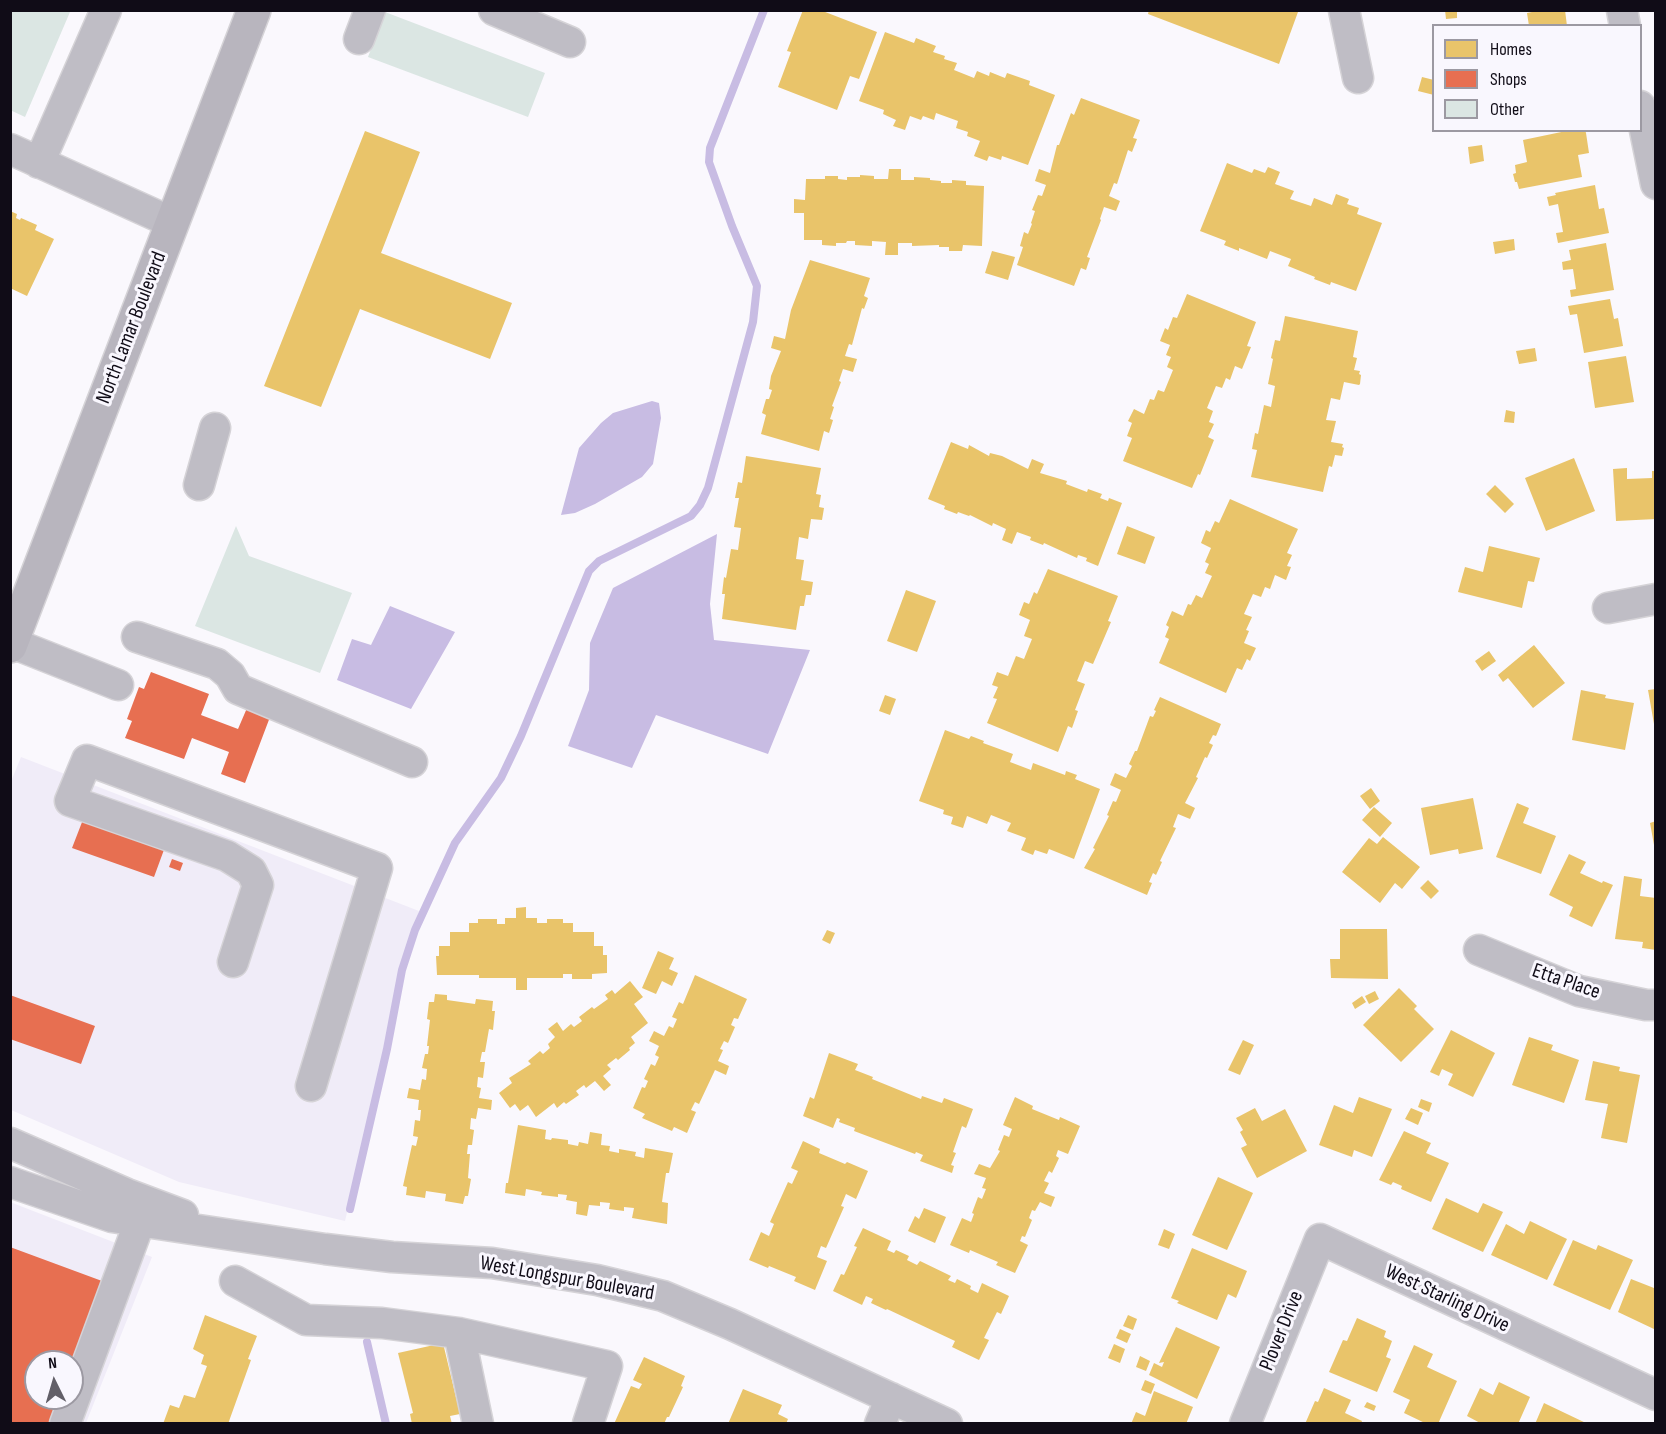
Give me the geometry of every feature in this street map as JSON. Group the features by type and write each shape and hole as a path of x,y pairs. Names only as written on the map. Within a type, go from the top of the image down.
{"main road":[{"name":"North Lamar Boulevard","path":"11,644 173,223 246,13"}],"street":[{"path":"39,163 106,10"},
{"path":"359,39 370,10"},
{"path":"494,10 570,42"},
{"path":"1344,10 1358,78"},
{"path":"1642,111 1656,184"},
{"path":"10,150 173,223"},
{"path":"199,485 215,428"},
{"path":"1608,608 1656,599"},
{"path":"137,637 217,664 235,681 238,689 412,762"},
{"path":"11,644 118,685"},
{"path":"233,962 258,885 251,871 227,856 70,801 87,760 377,868 311,1086"},
{"name":"Etta Place","path":"1479,950 1579,991 1656,1005"},
{"name":"West Longspur Boulevard","path":"10,1143 128,1194 234,1234"},
{"name":"West Longspur Boulevard","path":"10,1182 112,1217 370,1254 492,1263 597,1280 663,1296 730,1324 885,1411 947,1424"},
{"path":"65,1424 140,1221"},
{"name":"West Starling Drive","path":"1320,1239 1574,1359 1656,1395"},
{"name":"Plover Drive","path":"1245,1424 1320,1239"},
{"path":"235,1281 306,1320 382,1323 459,1333 608,1366 582,1423"},
{"path":"459,1333 478,1424"}],"shaded area":[{"path":"652,401 659,403 661,418 653,464 642,477 595,504 575,513 561,515 579,448 613,413"},
{"path":"717,534 710,604 714,640 810,650 768,754 656,715 632,768 568,746 589,690 590,643 613,588"},
{"path":"390,606 455,632 411,709 337,680 352,639 371,645"},
{"path":"21,757 419,911 345,1221 179,1182 11,1110 10,784"},
{"path":"10,1202 152,1257 86,1423 11,1423"}],"building: Homes":[{"path":"803,10 820,10 877,32 859,79 850,76 837,110 778,87 791,52 787,51"},
{"path":"1149,10 1294,10 1298,12 1279,64 1148,14"},
{"path":"1445,10 1457,10 1457,18 1446,19"},
{"path":"1542,10 1565,10 1567,24 1529,24 1527,13"},
{"path":"885,32 914,43 916,38 936,46 933,52 957,63 954,70 974,78 977,71 989,76 990,72 1005,78 1007,73 1030,81 1029,85 1055,95 1028,165 1002,156 1001,160 989,156 987,161 974,156 980,141 967,136 968,132 956,128 958,121 936,113 934,120 923,116 921,120 910,116 905,130 893,126 896,120 883,114 884,110 859,101"},
{"path":"1422,77 1432,80 1432,94 1418,91"},
{"path":"1081,98 1140,120 1133,138 1137,139 1132,152 1128,150 1117,184 1114,183 1109,196 1120,201 1116,211 1104,207 1087,257 1090,258 1086,270 1081,268 1074,286 1017,265 1023,247 1020,246 1024,232 1028,234 1035,211 1032,210 1038,195 1042,196 1046,185 1035,181 1039,169 1050,173 1057,145 1059,145 1071,113 1074,115"},
{"path":"365,131 420,152 381,253 512,303 490,359 360,309 321,407 264,386"},
{"path":"1561,132 1586,132 1589,153 1578,155 1582,177 1519,189 1513,174 1516,173 1515,165 1527,162 1523,140"},
{"path":"1482,145 1484,161 1470,164 1468,147"},
{"path":"1227,163 1252,173 1254,169 1265,173 1268,167 1280,172 1275,184 1294,191 1290,199 1311,206 1314,198 1332,205 1336,194 1349,199 1347,204 1359,208 1357,214 1382,223 1356,291 1314,279 1315,277 1288,266 1291,259 1270,251 1267,259 1239,248 1239,251 1224,245 1226,241 1200,231"},
{"path":"889,169 901,169 901,180 914,180 914,177 930,178 930,180 941,181 941,183 952,183 952,180 966,181 966,185 984,186 982,246 963,245 962,251 949,251 949,247 939,247 939,245 912,246 912,243 898,243 898,255 885,255 886,242 872,241 872,246 855,245 855,241 847,241 836,243 836,246 822,245 822,240 804,240 804,213 794,213 794,199 805,200 806,179 838,176 838,179 847,180 847,177 860,177 860,175 874,176 874,179 888,179"},
{"path":"1595,185 1599,209 1604,208 1609,233 1558,243 1556,233 1563,232 1558,204 1549,206 1547,197 1556,195 1555,193"},
{"path":"10,211 17,214 16,218 37,225 35,230 54,239 27,296 10,288"},
{"path":"1514,239 1515,250 1495,254 1493,242"},
{"path":"1606,243 1614,290 1571,297 1570,290 1576,289 1573,269 1563,270 1562,262 1571,260 1569,250"},
{"path":"992,251 1015,257 1008,280 985,273"},
{"path":"810,260 870,278 864,296 868,298 864,309 862,308 852,345 849,344 845,356 857,359 853,372 843,369 832,406 834,407 830,419 833,420 829,433 824,431 819,451 761,434 766,415 762,413 766,399 769,399 772,390 769,389 771,376 781,351 771,348 774,336 785,339 791,310"},
{"path":"1187,294 1256,322 1247,346 1251,347 1242,369 1235,366 1230,380 1226,378 1222,388 1216,386 1207,408 1213,411 1209,422 1214,424 1208,437 1214,440 1200,475 1198,474 1192,488 1123,461 1132,438 1127,436 1132,423 1128,421 1134,409 1144,414 1150,399 1154,400 1158,390 1164,392 1173,370 1167,367 1171,357 1166,355 1170,345 1160,341 1173,317 1177,318"},
{"path":"1610,299 1614,319 1618,318 1623,346 1584,353 1577,314 1570,315 1568,306"},
{"path":"1285,316 1358,331 1353,357 1357,358 1354,370 1360,371 1360,384 1344,382 1340,400 1331,398 1326,420 1336,421 1331,442 1343,444 1344,448 1342,456 1335,455 1332,467 1329,466 1323,492 1251,477 1257,450 1252,449 1255,433 1258,434 1264,405 1271,407 1275,386 1268,384 1273,359 1271,358 1275,340 1280,341"},
{"path":"1535,348 1537,361 1519,364 1516,351"},
{"path":"1626,356 1634,402 1595,408 1588,362"},
{"path":"1506,410 1515,412 1514,423 1504,422"},
{"path":"951,442 968,449 969,445 989,456 990,453 1002,456 1028,469 1032,459 1044,464 1040,473 1067,481 1066,484 1087,492 1088,489 1102,494 1100,498 1108,501 1109,498 1122,503 1098,566 1086,561 1087,558 1078,555 1077,558 1044,543 1043,545 1030,540 1031,537 1017,532 1012,544 1002,540 1006,529 993,523 992,526 970,515 958,512 957,514 944,509 945,506 928,499"},
{"path":"746,456 821,468 816,494 821,495 819,507 824,508 822,520 811,519 808,539 799,537 796,559 804,560 801,580 813,582 811,595 806,595 804,606 800,606 796,630 722,619 725,594 722,594 724,577 726,578 731,549 738,550 741,528 734,527 739,498 735,498 738,482 742,483"},
{"path":"1574,458 1595,511 1546,531 1525,478"},
{"path":"1627,468 1627,479 1652,478 1652,471 1656,471 1656,519 1616,521 1613,469"},
{"path":"1495,485 1514,504 1505,513 1486,494"},
{"path":"1230,499 1298,529 1287,553 1292,555 1287,566 1291,567 1286,580 1275,575 1270,589 1265,587 1261,597 1253,594 1244,614 1252,617 1246,630 1249,631 1244,643 1256,648 1250,661 1247,659 1242,670 1237,668 1226,693 1159,663 1169,639 1165,637 1169,627 1166,625 1172,611 1183,616 1188,604 1191,605 1196,595 1202,598 1212,576 1205,573 1209,564 1205,562 1211,548 1201,543 1206,530 1210,532 1215,521 1219,523"},
{"path":"1127,526 1155,537 1145,564 1117,554"},
{"path":"1489,546 1540,558 1534,582 1528,581 1522,608 1458,592 1465,567 1483,572"},
{"path":"1048,569 1118,596 1108,621 1111,622 1093,664 1085,661 1077,681 1085,684 1075,710 1078,711 1072,728 1068,726 1058,752 987,723 997,699 993,698 998,687 992,685 997,672 1008,676 1016,656 1024,659 1032,639 1024,636 1030,620 1019,615 1024,602 1029,604 1034,592 1037,594"},
{"path":"906,590 936,601 917,652 887,641"},
{"path":"1534,645 1565,683 1533,708 1508,678 1503,682 1498,675"},
{"path":"1489,651 1496,661 1482,671 1475,661"},
{"path":"1656,689 1656,724 1654,724 1648,690"},
{"path":"1581,690 1606,695 1605,698 1634,703 1625,750 1572,740"},
{"path":"885,695 896,699 890,715 879,711"},
{"path":"1160,697 1221,724 1216,736 1213,735 1209,743 1213,745 1207,758 1205,757 1196,777 1198,778 1185,803 1195,808 1190,819 1178,814 1173,827 1176,828 1160,861 1162,862 1156,875 1153,873 1149,882 1152,883 1147,895 1084,868 1095,849 1093,848 1109,816 1107,815 1113,801 1116,802 1121,790 1110,785 1115,773 1126,778 1132,766 1129,764 1137,751 1150,716 1153,717 1156,711 1154,710"},
{"path":"945,730 969,739 971,736 1013,754 1010,762 1031,770 1033,763 1065,775 1066,771 1077,775 1075,779 1100,789 1074,859 1049,849 1047,854 1035,850 1033,855 1021,850 1026,838 1007,831 1011,823 991,815 987,824 967,816 963,828 951,824 953,817 943,814 944,810 919,801"},
{"path":"1371,788 1380,801 1370,809 1360,796"},
{"path":"1473,798 1483,849 1459,854 1458,849 1430,855 1421,808"},
{"path":"1517,803 1529,808 1523,823 1556,836 1541,874 1496,857"},
{"path":"1374,807 1392,823 1380,837 1362,820"},
{"path":"1656,821 1656,845 1654,845 1650,823"},
{"path":"1383,837 1420,867 1402,889 1395,883 1380,903 1342,872 1369,838 1377,844"},
{"path":"1569,854 1586,862 1580,873 1602,883 1603,881 1613,885 1592,927 1569,916 1573,907 1549,895"},
{"path":"1624,876 1642,879 1640,896 1656,898 1656,950 1642,948 1643,942 1615,939"},
{"path":"1428,880 1439,891 1431,899 1420,888"},
{"path":"526,907 526,918 537,918 537,923 547,923 547,919 563,919 563,923 573,923 573,932 594,932 594,946 603,946 603,955 607,955 607,973 592,974 592,979 572,979 572,974 563,974 563,978 527,978 527,990 516,990 516,978 437,975 436,956 439,956 439,946 450,946 450,932 469,932 469,923 478,923 478,919 497,919 497,924 505,924 505,918 516,918 516,908"},
{"path":"1340,929 1387,929 1388,979 1331,978 1330,959 1340,959"},
{"path":"827,930 835,933 830,944 822,940"},
{"path":"658,951 674,958 669,969 678,973 672,986 662,981 656,994 642,988"},
{"path":"695,975 747,999 738,1019 734,1018 731,1025 735,1027 728,1043 724,1041 720,1049 723,1050 718,1061 729,1066 726,1075 715,1070 699,1104 695,1102 691,1110 696,1112 687,1133 674,1127 672,1131 642,1118 645,1114 633,1108 642,1087 645,1088 648,1081 644,1079 651,1064 655,1066 659,1057 655,1055 659,1046 649,1041 654,1031 664,1036 669,1026 673,1028 677,1019 672,1017 679,1002 683,1004"},
{"path":"630,981 643,997 634,1004 648,1023 631,1037 635,1043 629,1048 630,1050 618,1060 616,1058 607,1065 611,1069 603,1076 611,1085 604,1091 595,1081 586,1088 584,1085 576,1091 579,1095 566,1104 564,1102 557,1108 554,1103 536,1117 528,1105 520,1111 515,1104 510,1108 499,1093 512,1083 509,1078 531,1064 528,1061 540,1051 543,1054 550,1048 548,1044 555,1037 548,1029 557,1022 563,1031 571,1024 574,1027 582,1021 579,1017 608,999 605,995 612,990 615,994"},
{"path":"1399,988 1417,1006 1414,1009 1434,1029 1401,1062 1363,1025"},
{"path":"1375,991 1379,999 1369,1004 1365,996"},
{"path":"435,994 447,995 447,1000 475,1004 476,999 493,1001 492,1011 495,1011 493,1030 489,1029 485,1052 482,1052 480,1062 485,1062 483,1078 478,1077 477,1087 481,1088 479,1098 492,1100 491,1110 478,1108 476,1119 471,1118 470,1129 474,1130 472,1145 468,1145 467,1154 470,1154 468,1178 471,1179 468,1196 465,1196 463,1204 445,1201 446,1194 426,1191 425,1198 406,1195 407,1187 403,1186 412,1145 416,1146 418,1137 413,1136 415,1120 420,1121 421,1110 418,1110 419,1100 407,1098 409,1088 420,1090 422,1079 426,1080 427,1069 422,1068 429,1046 427,1046 430,1020 427,1019 429,1002 434,1002"},
{"path":"1362,996 1366,1002 1355,1009 1352,1003"},
{"path":"1451,1030 1495,1053 1473,1097 1448,1085 1453,1074 1442,1069 1439,1076 1430,1072"},
{"path":"1529,1037 1553,1045 1551,1050 1579,1060 1564,1103 1512,1085"},
{"path":"1243,1040 1254,1045 1240,1075 1228,1070"},
{"path":"829,1053 858,1064 855,1070 873,1077 872,1079 921,1099 922,1096 942,1103 944,1098 973,1109 966,1128 962,1126 953,1152 956,1153 951,1165 954,1166 952,1173 920,1161 923,1155 916,1152 915,1154 854,1131 855,1128 839,1122 840,1119 837,1118 833,1128 803,1116 810,1097 814,1099"},
{"path":"1593,1061 1620,1067 1619,1071 1640,1075 1627,1143 1601,1138 1608,1104 1585,1100"},
{"path":"1015,1097 1033,1106 1032,1109 1059,1120 1060,1117 1080,1126 1068,1154 1058,1150 1056,1156 1059,1158 1052,1173 1049,1171 1044,1181 1049,1183 1044,1193 1055,1197 1051,1207 1040,1202 1035,1211 1032,1210 1029,1218 1032,1220 1025,1237 1022,1236 1020,1241 1028,1245 1015,1273 996,1265 998,1262 970,1250 969,1253 950,1245 962,1218 971,1222 978,1197 982,1199 986,1189 982,1188 986,1178 974,1174 979,1164 990,1168 1000,1151 998,1150 1004,1135 1009,1137 1012,1129 1003,1125"},
{"path":"1359,1097 1392,1109 1372,1157 1354,1150 1352,1157 1319,1145 1334,1105 1353,1113"},
{"path":"1421,1099 1432,1103 1429,1112 1418,1107"},
{"path":"1255,1108 1262,1121 1285,1109 1307,1151 1257,1178 1241,1148 1247,1145 1240,1132 1243,1130 1236,1118"},
{"path":"1411,1108 1423,1113 1418,1125 1405,1119"},
{"path":"518,1125 546,1130 545,1139 568,1140 568,1144 578,1146 579,1142 588,1144 590,1132 602,1134 601,1145 610,1146 609,1151 619,1153 619,1149 636,1152 635,1156 644,1158 645,1148 673,1153 669,1173 666,1173 662,1202 668,1203 667,1224 632,1218 634,1208 624,1207 624,1211 609,1209 610,1203 600,1202 600,1206 589,1205 587,1216 576,1214 577,1202 566,1200 567,1195 558,1194 558,1197 541,1195 542,1192 526,1189 525,1196 505,1193"},
{"path":"1404,1131 1431,1143 1426,1153 1449,1163 1431,1202 1401,1189 1402,1186 1393,1182 1391,1185 1379,1180"},
{"path":"803,1141 820,1149 819,1153 868,1171 856,1199 846,1194 841,1206 844,1207 826,1248 821,1246 817,1257 827,1261 815,1290 794,1281 796,1277 749,1260 761,1232 769,1236 774,1224 770,1222 788,1182 792,1184 798,1171 791,1168"},
{"path":"1218,1177 1253,1193 1227,1250 1192,1235"},
{"path":"1446,1198 1478,1213 1483,1203 1503,1212 1483,1252 1432,1229"},
{"path":"924,1208 946,1217 935,1243 908,1231 915,1216 919,1219"},
{"path":"1530,1221 1567,1239 1547,1280 1491,1255 1506,1224 1524,1234"},
{"path":"863,1228 891,1241 887,1250 894,1253 896,1250 909,1256 907,1260 917,1265 920,1261 951,1276 948,1280 955,1283 957,1279 971,1286 970,1289 978,1293 982,1283 1009,1296 1001,1314 997,1312 984,1338 989,1340 979,1360 952,1347 955,1341 871,1303 873,1299 866,1296 862,1305 833,1291 841,1274 844,1275"},
{"path":"1164,1229 1175,1234 1169,1249 1158,1245"},
{"path":"1573,1240 1596,1250 1598,1245 1633,1260 1610,1310 1553,1285"},
{"path":"1192,1248 1247,1271 1236,1298 1228,1294 1217,1320 1177,1303 1179,1301 1171,1298"},
{"path":"1631,1279 1654,1288 1656,1284 1656,1330 1618,1312"},
{"path":"205,1315 257,1336 248,1359 251,1360 228,1424 163,1424 170,1405 179,1408 184,1395 195,1398 207,1366 201,1364 204,1355 193,1349"},
{"path":"1128,1315 1137,1319 1133,1330 1123,1326"},
{"path":"1357,1318 1386,1331 1384,1337 1392,1341 1386,1357 1391,1359 1377,1392 1329,1372 1343,1340 1347,1341"},
{"path":"1176,1327 1220,1347 1197,1399 1149,1375 1154,1363 1162,1367 1164,1362 1159,1363"},
{"path":"1120,1329 1131,1334 1127,1343 1116,1338"},
{"path":"443,1343 460,1414 450,1416 452,1424 412,1424 410,1414 413,1413 398,1353"},
{"path":"1114,1344 1125,1349 1120,1363 1108,1358"},
{"path":"1414,1345 1433,1354 1427,1367 1457,1381 1438,1424 1427,1424 1404,1413 1410,1400 1393,1392"},
{"path":"1140,1356 1150,1361 1146,1371 1136,1367"},
{"path":"644,1357 685,1376 681,1386 683,1387 664,1424 614,1424 631,1386 639,1389 642,1384 633,1380"},
{"path":"1145,1380 1155,1384 1151,1394 1141,1390"},
{"path":"1499,1382 1530,1397 1518,1424 1482,1424 1467,1416 1480,1388 1493,1395"},
{"path":"1324,1388 1351,1400 1345,1413 1362,1421 1361,1424 1305,1424 1315,1401 1318,1402"},
{"path":"743,1389 782,1405 778,1414 788,1419 786,1424 728,1424"},
{"path":"1154,1391 1193,1407 1186,1424 1131,1424 1136,1412 1145,1416"},
{"path":"1367,1402 1376,1406 1374,1411 1364,1407"},
{"path":"1544,1403 1546,1404 1588,1424 1535,1424"}],"building: Shops":[{"path":"151,672 209,694 201,715 238,729 247,708 270,717 245,783 221,774 229,752 192,738 184,759 125,738 132,721 127,719 139,687 144,689"},
{"path":"84,817 165,847 154,877 72,848"},
{"path":"172,859 183,863 180,871 169,867"},
{"path":"10,995 95,1026 81,1064 10,1039"},
{"path":"10,1247 102,1281 76,1350 24,1350 24,1410 53,1410 48,1424 10,1424"}],"building: Other":[{"path":"10,10 70,12 25,117 10,110"},
{"path":"385,12 545,73 528,117 368,57"},
{"path":"236,526 249,556 352,593 320,673 195,626"}],"waterway":[{"path":"350,1209 387,1049 402,970 415,930 455,843 501,778 521,736 589,571 599,561 691,516 700,505 708,488 753,322 757,286 709,162 710,148 764,10"},
{"path":"367,1342 386,1424"}]}
